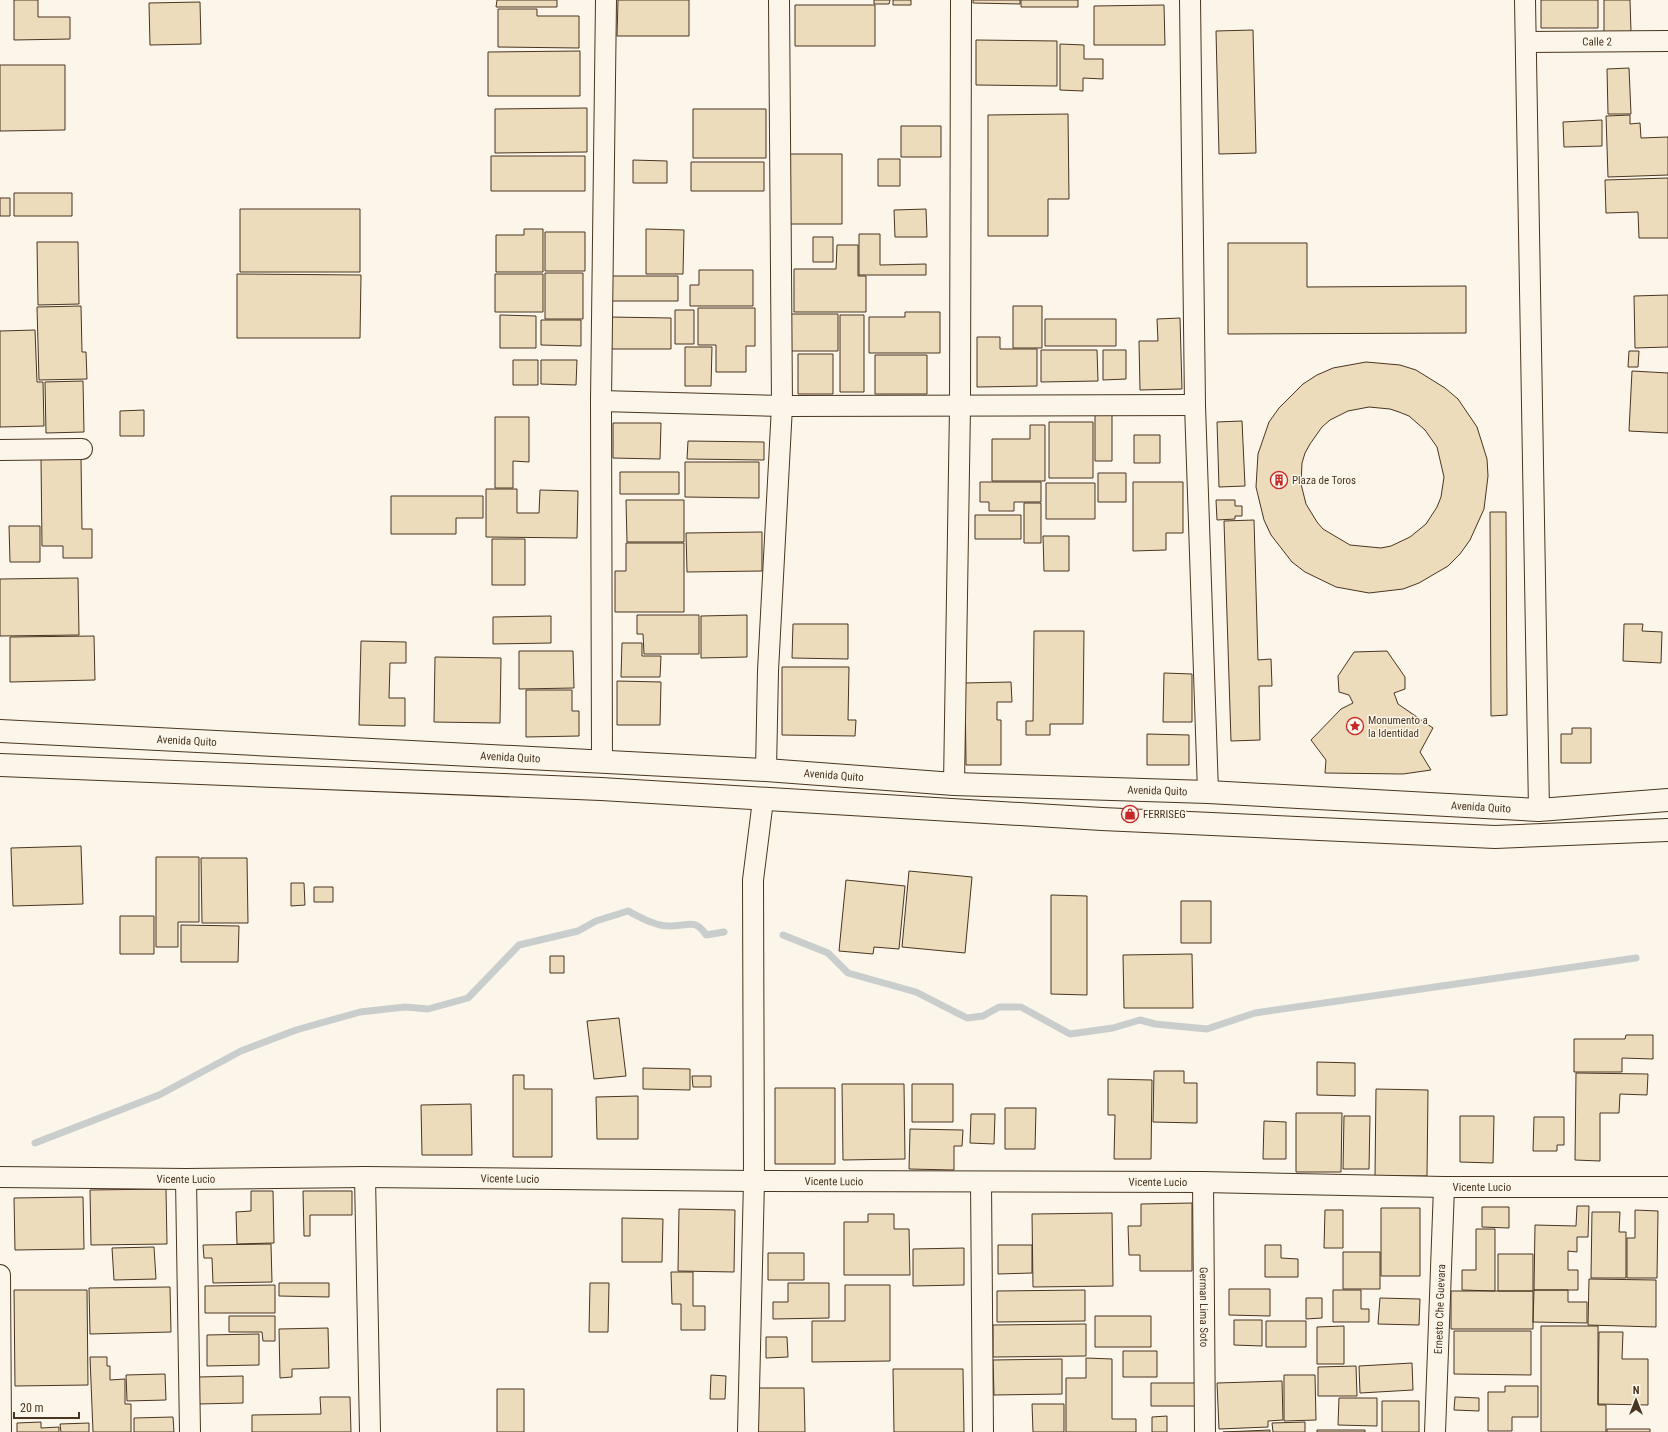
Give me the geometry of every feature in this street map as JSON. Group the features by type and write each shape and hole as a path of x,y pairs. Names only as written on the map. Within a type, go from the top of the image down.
{"highway":[{"name":"Avenida Quito","path":"0,731 766,770 954,784 1208,792 1539,810 1668,800"},
{"path":"0,765 593,789 1094,819 1495,837 1668,830"}],"street":[{"path":"602,761 601,400 606,0"},
{"path":"766,770 768,671 782,406 779,0"},
{"path":"954,784 960,407 961,0"},
{"path":"1190,0 1195,405 1208,792"},
{"path":"1525,0 1539,810"},
{"name":"Calle 2","path":"1526,42 1668,41"},
{"path":"601,400 782,406 960,407 1195,405"},
{"path":"0,450 82,449"},
{"path":"748,1432 754,1181 753,880 763,800"},
{"name":"Vicente Lucio","path":"0,1177 186,1179 365,1177 754,1181 1203,1182 1444,1187 1668,1187"},
{"path":"365,1177 370,1432"},
{"path":"186,1179 190,1432"},
{"path":"981,1182 983,1432"},
{"name":"German Lima Soto","path":"1203,1182 1205,1432"},
{"name":"Ernesto Che Guevara","path":"1436,1432 1444,1187"},
{"path":"0,1275 1,1432"}],"building":[{"path":"14,0 38,0 38,17 70,17 70,39 14,40"},
{"path":"497,0 557,0 557,7 496,7"},
{"path":"618,0 689,0 689,36 617,36"},
{"path":"874,0 890,0 889,4 874,4"},
{"path":"893,0 911,0 911,5 893,5"},
{"path":"973,0 1020,0 1020,4 973,3"},
{"path":"1021,0 1078,0 1078,7 1021,7"},
{"path":"1541,0 1598,0 1598,28 1541,28"},
{"path":"1604,0 1630,0 1631,32 1604,32"},
{"path":"200,2 201,44 150,45 149,3"},
{"path":"795,5 875,5 875,46 795,46"},
{"path":"1164,5 1165,45 1094,45 1094,6"},
{"path":"498,9 537,9 537,16 579,16 579,48 498,47"},
{"path":"1253,30 1256,153 1219,154 1216,31"},
{"path":"976,40 1057,41 1057,86 976,85"},
{"path":"1060,44 1084,45 1084,59 1103,59 1103,79 1083,78 1083,91 1060,90"},
{"path":"580,51 580,96 488,96 488,52"},
{"path":"0,65 65,65 65,130 0,131"},
{"path":"1629,68 1631,114 1608,114 1607,69"},
{"path":"587,108 587,152 495,153 495,109"},
{"path":"693,109 766,109 766,158 693,158"},
{"path":"1068,114 1069,199 1048,199 1048,236 988,236 988,115"},
{"path":"1630,115 1630,124 1640,123 1641,138 1668,137 1668,175 1608,177 1606,116"},
{"path":"1602,120 1602,146 1564,147 1563,122"},
{"path":"901,126 941,126 941,157 901,157"},
{"path":"788,154 842,154 842,224 788,224"},
{"path":"491,156 585,156 585,191 491,191"},
{"path":"878,159 900,159 900,186 878,186"},
{"path":"633,160 667,161 667,183 633,183"},
{"path":"691,162 764,162 764,191 691,191"},
{"path":"1668,178 1668,238 1639,238 1638,212 1606,213 1605,180"},
{"path":"14,193 72,193 72,216 14,216"},
{"path":"0,198 10,198 10,216 0,216"},
{"path":"240,209 360,209 360,272 240,272"},
{"path":"926,209 927,237 895,237 894,210"},
{"path":"524,229 543,229 543,272 496,272 496,235 524,235"},
{"path":"646,229 684,230 683,274 646,274"},
{"path":"545,232 585,232 585,271 545,271"},
{"path":"859,234 880,234 880,265 926,264 926,275 859,275"},
{"path":"813,237 833,237 833,262 813,262"},
{"path":"37,242 78,242 79,304 38,305"},
{"path":"1228,243 1307,243 1307,287 1466,286 1466,333 1228,334"},
{"path":"837,245 858,245 858,276 866,276 866,312 794,312 794,269 836,269"},
{"path":"699,270 753,270 753,306 690,306 690,285 699,285"},
{"path":"545,273 583,273 583,319 545,319"},
{"path":"237,274 361,275 360,338 237,338"},
{"path":"495,274 543,274 543,312 495,312"},
{"path":"612,276 678,276 678,301 612,301"},
{"path":"1668,295 1668,347 1635,348 1634,296"},
{"path":"81,306 82,352 86,352 87,379 39,380 37,307"},
{"path":"1013,306 1042,306 1042,348 1013,348"},
{"path":"698,308 755,308 755,346 746,346 746,372 716,372 716,345 698,345"},
{"path":"675,310 694,310 694,344 675,344"},
{"path":"905,312 940,312 940,353 869,353 869,317 905,317"},
{"path":"791,314 838,314 838,351 791,351"},
{"path":"500,315 536,316 536,348 500,348"},
{"path":"840,315 864,315 864,392 840,392"},
{"path":"609,317 671,318 671,349 609,349"},
{"path":"1180,318 1182,389 1140,390 1139,341 1158,341 1157,319"},
{"path":"1045,319 1116,319 1116,346 1045,346"},
{"path":"541,320 581,320 581,346 541,345"},
{"path":"35,330 37,382 43,382 44,426 0,427 0,331"},
{"path":"977,337 1000,337 1000,349 1037,349 1037,386 977,387"},
{"path":"685,347 712,347 711,386 685,386"},
{"path":"1041,350 1097,350 1098,381 1041,382"},
{"path":"1103,350 1126,350 1126,379 1103,380"},
{"path":"1629,351 1639,351 1638,367 1628,367"},
{"path":"798,354 833,354 833,394 798,394"},
{"path":"875,355 927,355 927,394 875,394"},
{"path":"513,360 538,360 538,385 513,385"},
{"path":"541,360 577,360 576,385 541,384"},
{"name":"Plaza de Toros","path":"1366,362 1400,365 1416,370 1445,388 1458,399 1477,427 1487,459 1488,476 1484,509 1470,540 1460,554 1448,566 1419,583 1403,589 1369,593 1336,587 1305,572 1292,562 1271,535 1264,520 1256,487 1258,454 1269,422 1279,408 1303,384 1317,375 1333,368","holes":["1369,407 1390,409 1409,416 1425,430 1437,447 1444,477 1441,497 1437,507 1426,524 1410,537 1391,546 1381,548 1350,545 1323,529 1306,504 1301,484 1302,463 1310,444 1322,427 1330,420 1348,411"]},
{"path":"1632,371 1668,373 1668,433 1629,431"},
{"path":"83,381 84,432 46,433 45,382"},
{"path":"144,410 144,436 120,436 120,411"},
{"path":"1095,412 1112,412 1112,461 1095,461"},
{"path":"495,417 529,417 529,462 513,461 513,488 495,488"},
{"path":"1242,421 1245,486 1219,487 1217,422"},
{"path":"1049,422 1093,422 1093,478 1049,478"},
{"path":"613,423 661,423 660,459 613,458"},
{"path":"1030,425 1045,425 1045,481 992,481 992,439 1030,439"},
{"path":"1134,435 1160,435 1160,463 1134,463"},
{"path":"688,441 764,442 764,460 687,459"},
{"path":"41,458 81,458 82,529 92,529 92,558 63,558 63,546 42,546"},
{"path":"685,462 759,462 759,498 685,497"},
{"path":"620,472 679,472 679,494 620,494"},
{"path":"1098,473 1126,473 1126,502 1098,502"},
{"path":"980,482 1041,482 1041,502 1014,502 1014,511 989,511 989,502 980,502"},
{"path":"1133,482 1183,482 1183,533 1166,533 1166,550 1133,551"},
{"path":"1046,483 1095,483 1095,519 1046,519"},
{"path":"486,489 517,489 517,513 539,513 540,490 578,491 577,538 486,537"},
{"path":"391,496 483,496 483,518 456,518 456,534 391,534"},
{"path":"626,500 684,500 684,542 627,542"},
{"path":"1216,500 1235,500 1235,506 1242,506 1242,516 1235,516 1235,519 1217,520"},
{"path":"1024,503 1041,503 1041,543 1024,543"},
{"path":"1490,512 1506,512 1507,715 1491,716"},
{"path":"975,515 1021,515 1021,539 975,539"},
{"path":"1254,520 1258,660 1271,659 1272,686 1259,686 1260,740 1231,741 1224,521"},
{"path":"9,526 40,526 40,562 10,562"},
{"path":"762,532 762,571 687,572 686,533"},
{"path":"1043,536 1069,536 1069,571 1044,571"},
{"path":"492,539 525,539 525,585 492,585"},
{"path":"626,543 684,543 684,612 615,612 615,571 626,571"},
{"path":"78,578 79,635 0,636 0,579"},
{"path":"637,615 699,615 699,654 644,654 643,634 637,634"},
{"path":"747,615 747,657 701,658 701,616"},
{"path":"551,616 551,643 493,644 493,617"},
{"path":"793,624 848,624 848,659 792,658"},
{"path":"1624,624 1643,624 1642,631 1662,632 1661,663 1623,661"},
{"path":"1034,631 1084,631 1083,724 1050,724 1050,735 1026,735 1026,721 1033,721"},
{"path":"94,636 95,680 10,682 10,637"},
{"path":"361,641 406,642 406,663 390,663 389,698 405,698 405,726 359,725"},
{"path":"622,643 642,643 642,656 661,656 660,677 621,677"},
{"path":"519,651 573,651 574,688 519,689"},
{"path":"1387,651 1405,677 1405,689 1394,693 1398,704 1433,728 1420,752 1431,770 1403,774 1325,773 1326,760 1311,740 1341,709 1353,703 1349,695 1339,692 1338,676 1354,652"},
{"path":"435,657 501,658 500,723 434,722"},
{"path":"782,667 849,667 848,720 856,720 855,736 782,735"},
{"path":"1164,673 1192,674 1192,722 1163,722"},
{"path":"617,681 661,682 660,725 617,725"},
{"path":"1011,682 1012,702 997,702 997,720 1001,720 1001,765 966,765 965,683"},
{"path":"526,690 572,690 572,711 579,711 579,736 526,737"},
{"path":"1572,728 1591,728 1591,763 1561,763 1561,734 1572,734"},
{"path":"1147,734 1189,735 1189,765 1147,765"},
{"path":"81,846 83,904 13,906 11,848"},
{"path":"156,857 199,857 199,922 178,922 178,947 156,947"},
{"path":"201,858 247,858 248,923 202,923"},
{"path":"909,871 972,877 965,953 902,947"},
{"path":"846,880 905,886 899,949 874,947 873,954 839,951"},
{"path":"291,883 304,883 305,905 291,906"},
{"path":"314,887 333,887 333,902 314,902"},
{"path":"1051,895 1087,896 1087,995 1051,994"},
{"path":"1181,901 1211,901 1211,943 1181,943"},
{"path":"120,916 154,916 154,954 120,954"},
{"path":"181,925 239,926 238,962 181,962"},
{"path":"1192,954 1193,1008 1124,1008 1123,955"},
{"path":"550,956 564,956 564,973 550,973"},
{"path":"619,1018 626,1076 594,1079 587,1021"},
{"path":"1626,1035 1653,1035 1653,1059 1622,1058 1622,1072 1574,1072 1574,1039 1625,1039"},
{"path":"1317,1062 1355,1063 1355,1096 1317,1095"},
{"path":"643,1068 690,1069 690,1090 643,1089"},
{"path":"1154,1071 1184,1071 1184,1083 1197,1083 1197,1123 1153,1122"},
{"path":"1576,1073 1648,1074 1647,1095 1620,1094 1619,1113 1600,1113 1600,1161 1575,1160"},
{"path":"513,1075 524,1075 524,1089 552,1089 552,1157 513,1157"},
{"path":"692,1076 711,1076 711,1087 693,1087"},
{"path":"1108,1079 1152,1080 1151,1159 1114,1159 1115,1115 1108,1115"},
{"path":"842,1084 904,1084 905,1159 843,1160"},
{"path":"912,1084 953,1084 953,1122 912,1122"},
{"path":"775,1088 835,1088 835,1164 775,1164"},
{"path":"1376,1089 1428,1090 1427,1176 1375,1176"},
{"path":"638,1096 638,1139 597,1139 596,1097"},
{"path":"471,1104 472,1155 422,1155 421,1105"},
{"path":"1005,1108 1036,1108 1035,1149 1005,1149"},
{"path":"1296,1113 1342,1113 1341,1172 1296,1172"},
{"path":"971,1114 995,1114 994,1144 970,1143"},
{"path":"1344,1116 1370,1116 1369,1169 1343,1169"},
{"path":"1460,1116 1494,1116 1493,1163 1460,1162"},
{"path":"1534,1117 1564,1117 1564,1145 1557,1145 1557,1151 1533,1151"},
{"path":"1264,1121 1286,1122 1286,1159 1263,1159"},
{"path":"910,1129 963,1130 962,1146 954,1146 954,1170 909,1169"},
{"path":"166,1189 167,1244 91,1245 90,1190"},
{"path":"251,1191 273,1191 274,1243 237,1244 236,1212 251,1211"},
{"path":"303,1191 352,1191 352,1215 310,1215 310,1236 304,1236"},
{"path":"83,1197 84,1249 15,1250 14,1198"},
{"path":"1192,1203 1192,1271 1140,1271 1140,1255 1129,1255 1128,1226 1141,1226 1141,1204"},
{"path":"1577,1206 1589,1206 1588,1237 1577,1237 1577,1252 1568,1251 1568,1270 1578,1270 1578,1290 1534,1290 1535,1225 1576,1226"},
{"path":"1482,1207 1509,1207 1509,1228 1482,1227"},
{"path":"1381,1208 1420,1208 1420,1276 1381,1276"},
{"path":"679,1209 735,1210 734,1272 678,1271"},
{"path":"1325,1210 1343,1210 1343,1248 1324,1248"},
{"path":"1635,1210 1658,1211 1657,1278 1627,1278 1627,1238 1635,1238"},
{"path":"1592,1212 1620,1212 1619,1232 1626,1232 1626,1278 1591,1278"},
{"path":"1112,1213 1113,1286 1033,1287 1032,1214"},
{"path":"868,1214 894,1214 894,1229 909,1229 910,1275 844,1275 844,1222 868,1222"},
{"path":"622,1218 663,1219 662,1262 622,1262"},
{"path":"1476,1229 1495,1229 1495,1291 1462,1290 1462,1270 1476,1270"},
{"path":"271,1244 272,1282 213,1283 212,1258 204,1258 203,1245"},
{"path":"998,1245 1032,1245 1032,1273 998,1274"},
{"path":"1265,1245 1281,1245 1281,1258 1298,1259 1298,1277 1265,1277"},
{"path":"154,1247 156,1279 114,1280 112,1248"},
{"path":"964,1248 964,1285 913,1286 913,1249"},
{"path":"1343,1252 1380,1252 1380,1289 1343,1289"},
{"path":"768,1253 804,1253 804,1280 768,1280"},
{"path":"1498,1254 1533,1254 1533,1291 1498,1291"},
{"path":"671,1272 693,1272 693,1306 705,1306 705,1330 681,1330 681,1304 672,1304"},
{"path":"1589,1279 1656,1280 1656,1327 1588,1325"},
{"path":"279,1283 329,1283 329,1297 279,1296"},
{"path":"590,1283 609,1283 608,1332 589,1332"},
{"path":"788,1283 829,1283 829,1318 773,1319 773,1302 788,1302"},
{"path":"275,1285 275,1313 205,1313 205,1286"},
{"path":"845,1285 890,1285 890,1361 812,1362 812,1321 845,1321"},
{"path":"170,1287 171,1332 90,1334 89,1288"},
{"path":"1229,1289 1270,1289 1270,1316 1229,1315"},
{"path":"14,1290 87,1290 88,1385 15,1386"},
{"path":"1085,1290 1085,1321 997,1322 997,1291"},
{"path":"1333,1290 1361,1290 1361,1309 1369,1309 1369,1322 1333,1322"},
{"path":"1534,1290 1568,1290 1568,1302 1587,1302 1587,1323 1533,1322"},
{"path":"1451,1291 1533,1291 1533,1329 1451,1329"},
{"path":"1306,1298 1322,1298 1322,1318 1306,1319"},
{"path":"1380,1298 1420,1299 1419,1325 1378,1324"},
{"path":"229,1316 275,1316 275,1341 263,1341 262,1332 229,1332"},
{"path":"1095,1316 1151,1316 1151,1347 1095,1347"},
{"path":"1234,1320 1262,1320 1262,1346 1234,1345"},
{"path":"1266,1321 1306,1321 1306,1347 1266,1347"},
{"path":"1086,1324 1086,1356 993,1357 993,1325"},
{"path":"1344,1326 1344,1364 1317,1364 1317,1327"},
{"path":"1541,1326 1598,1326 1598,1405 1606,1405 1606,1432 1541,1432"},
{"path":"328,1328 329,1368 292,1369 292,1377 280,1378 279,1329"},
{"path":"1454,1331 1531,1331 1531,1375 1454,1374"},
{"path":"1599,1332 1623,1332 1622,1359 1648,1359 1648,1405 1598,1404"},
{"path":"259,1334 259,1365 207,1366 207,1335"},
{"path":"766,1337 787,1337 788,1357 766,1358"},
{"path":"1123,1351 1157,1351 1157,1377 1123,1377"},
{"path":"90,1357 107,1357 107,1366 110,1366 110,1380 125,1379 125,1404 131,1404 131,1432 93,1432"},
{"path":"1086,1358 1112,1359 1112,1419 1136,1419 1136,1432 1066,1432 1066,1378 1086,1378"},
{"path":"1062,1359 1062,1394 994,1395 993,1360"},
{"path":"1412,1363 1413,1390 1360,1393 1359,1366"},
{"path":"1356,1366 1357,1396 1318,1396 1318,1367"},
{"path":"893,1369 963,1369 964,1432 894,1432"},
{"path":"165,1374 166,1400 127,1401 126,1375"},
{"path":"711,1375 726,1376 725,1399 710,1399"},
{"path":"1284,1375 1315,1375 1316,1420 1284,1421"},
{"path":"243,1376 243,1403 198,1404 198,1377"},
{"path":"1282,1381 1283,1420 1268,1421 1268,1427 1219,1429 1217,1383"},
{"path":"1151,1383 1195,1383 1195,1406 1151,1406"},
{"path":"1505,1386 1538,1386 1538,1417 1512,1417 1512,1431 1488,1431 1488,1392 1505,1392"},
{"path":"757,1388 804,1388 805,1432 758,1432"},
{"path":"497,1389 524,1389 524,1432 497,1432"},
{"path":"320,1397 350,1397 351,1432 252,1432 252,1415 321,1414"},
{"path":"1455,1397 1479,1398 1479,1411 1454,1410"},
{"path":"1339,1398 1377,1398 1377,1426 1338,1425"},
{"path":"1382,1401 1419,1401 1419,1432 1382,1432"},
{"path":"1032,1404 1064,1404 1064,1432 1033,1432"},
{"path":"1167,1416 1167,1432 1152,1432 1152,1417"},
{"path":"173,1417 174,1432 134,1432 134,1418"},
{"path":"41,1422 41,1428 59,1427 59,1432 17,1432 17,1423"},
{"path":"1305,1422 1305,1432 1273,1432 1272,1423"},
{"path":"89,1423 89,1432 61,1432 60,1424"},
{"path":"1607,1429 1650,1429 1650,1432 1607,1432"},
{"path":"1270,1430 1270,1432 1223,1432"},
{"path":"1317,1430 1365,1430 1365,1432 1317,1432"}],"waterway":[{"path":"35,1143 159,1095 241,1051 296,1030 360,1012 405,1007 428,1009 468,998 519,945 578,931 596,921 628,911 648,921 664,926 694,925 702,929 706,935 724,932"},
{"path":"783,935 828,953 848,973 916,992 967,1018 983,1016 999,1007 1021,1007 1070,1034 1113,1028 1140,1020 1155,1024 1207,1029 1255,1013 1636,958"}],"place":[{"name":"Plaza de Toros","path":"1279,480"},
{"name":"Monumento a la Identidad","path":"1355,726"},
{"name":"FERRISEG","path":"1130,814"}]}
